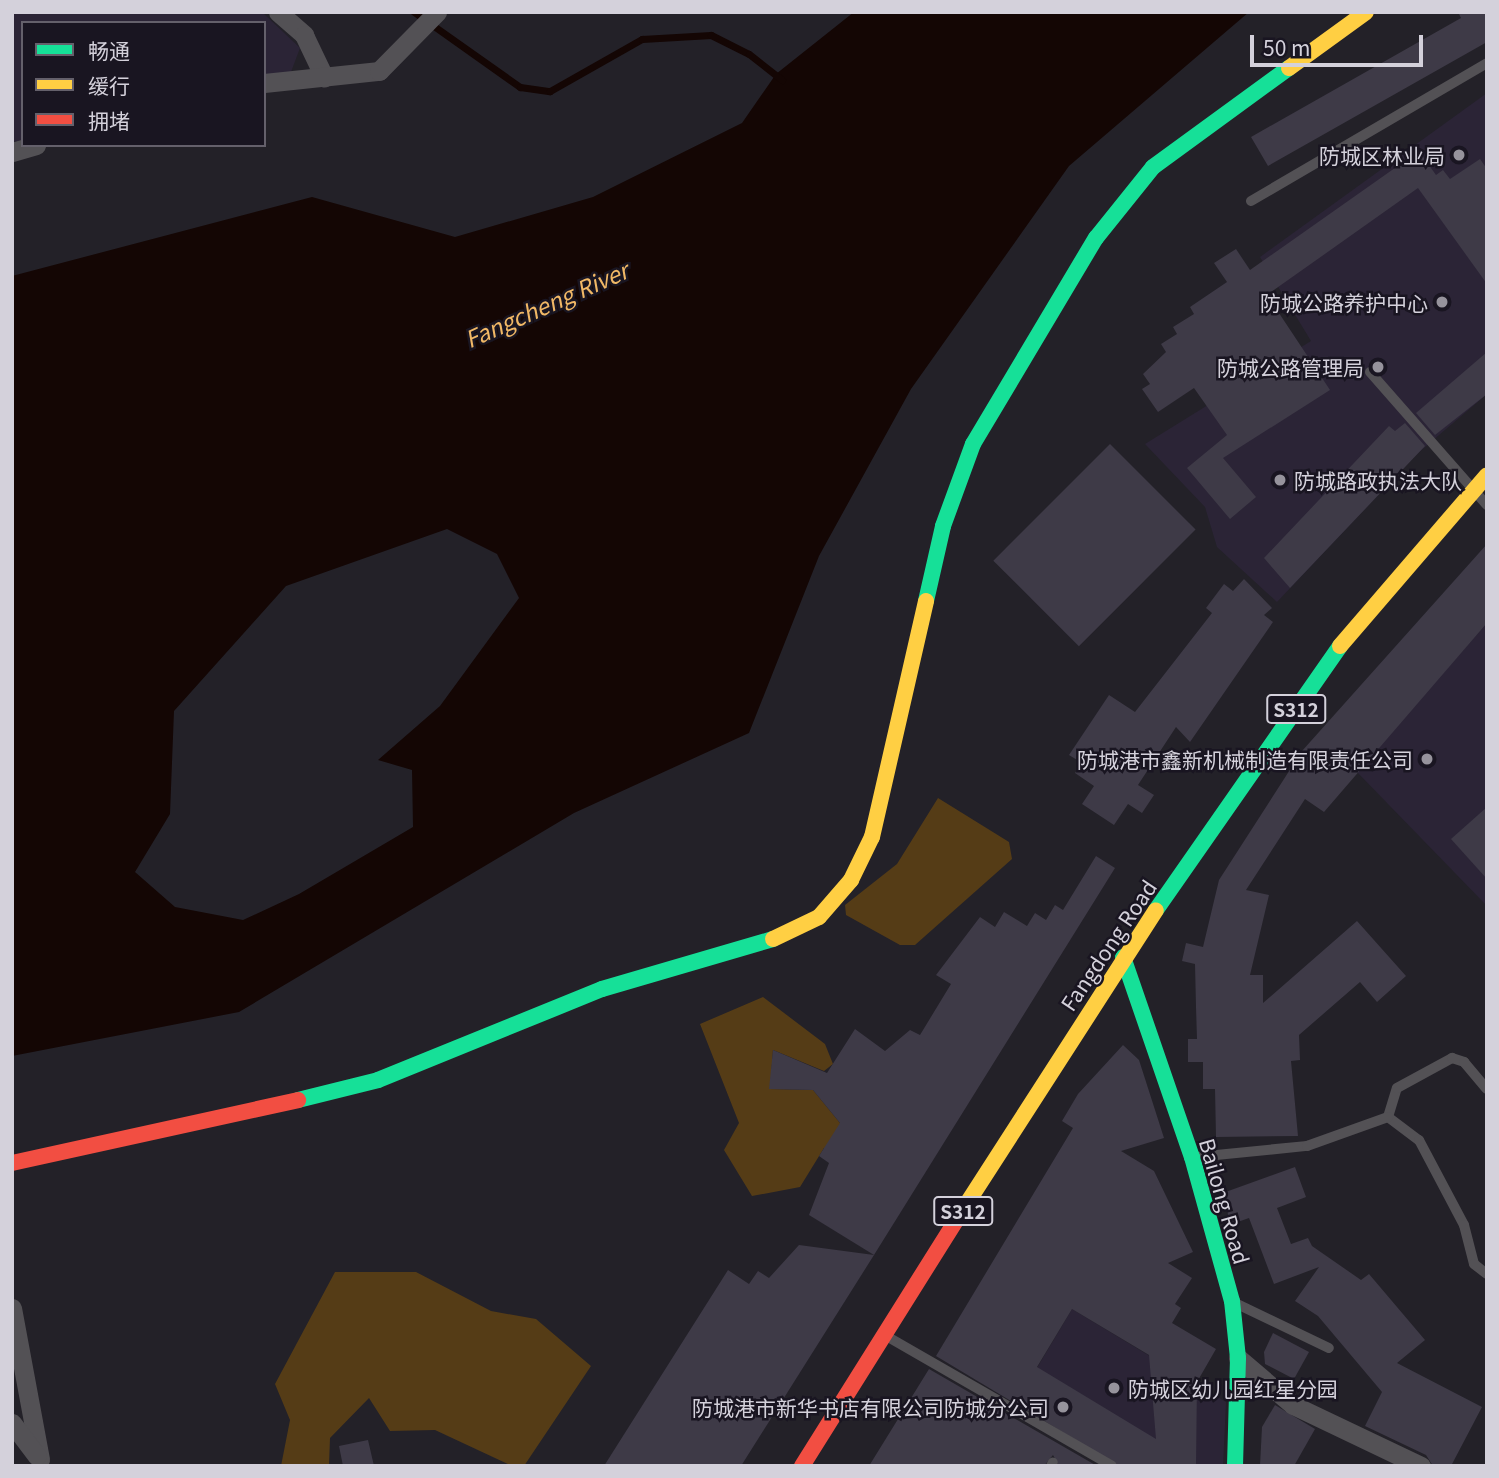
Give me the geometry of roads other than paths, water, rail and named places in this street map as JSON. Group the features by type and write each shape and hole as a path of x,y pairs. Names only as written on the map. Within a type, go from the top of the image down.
{"street":[{"path":"278,12 304,35 324,77"},
{"path":"266,83 379,71 437,12"},
{"path":"12,1164 194,1128 379,1080 602,989 778,938 818,916 851,880 872,836 943,526 974,444 1037,331 1096,239 1153,167 1366,12"},
{"path":"12,152 29,147"},
{"name":"Fangdong Road","path":"802,1466 1123,957 1352,628 1472,488 1487,475"},
{"name":"Bailong Road","path":"1123,957 1192,1157 1232,1301 1238,1358 1235,1466"},
{"path":"12,1308 45,1462"},
{"path":"1238,1358 1293,1405 1421,1466"},
{"path":"12,1423 45,1462"},
{"path":"12,1448 45,1462"}],"lane":[{"path":"1251,201 1487,63"},
{"path":"1370,372 1487,505"},
{"path":"1388,1117 1397,1088 1452,1058 1464,1062 1487,1088"},
{"path":"1192,1157 1307,1146 1388,1117"},
{"path":"1388,1117 1419,1140 1464,1225 1474,1264 1487,1274"},
{"path":"1232,1301 1329,1348"},
{"path":"885,1335 1112,1466"}],"water":[{"name":"Fangcheng River","path":"854,12 1249,12 1069,166 911,389 819,556 749,733 574,813 239,1012 12,1056 12,276 312,197 455,237 593,197 742,123 776,74","holes":["447,529 497,554 519,598 440,706 378,760 412,770 413,827 299,894 243,920 175,907 135,872 170,814 174,711 286,586"]}],"waterway":[{"path":"414,12 520,87 550,91 642,39 711,35 749,54 782,80"}],"place":[{"name":"防城区林业局","path":"1459,155"},
{"name":"防城公路养护中心","path":"1442,302"},
{"name":"防城公路管理局","path":"1378,367"},
{"name":"防城路政执法大队","path":"1280,480"},
{"name":"防城港市鑫新机械制造有限责任公司","path":"1427,759"},
{"name":"防城区幼儿园红星分园","path":"1114,1388"},
{"name":"防城港市新华书店有限公司防城分公司","path":"1063,1407"}]}
